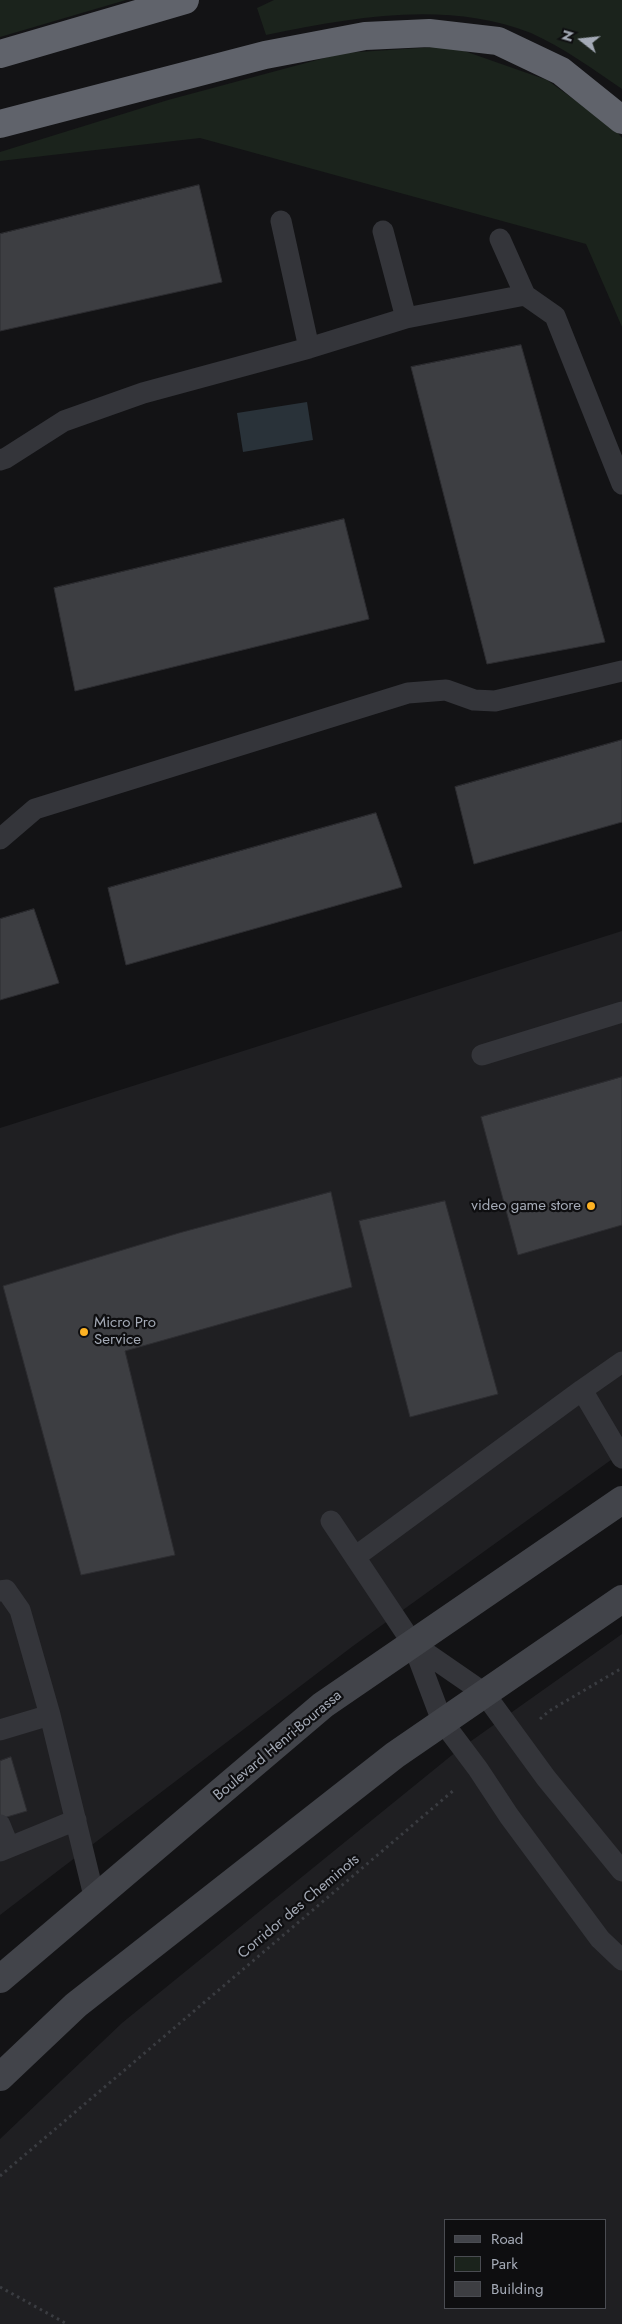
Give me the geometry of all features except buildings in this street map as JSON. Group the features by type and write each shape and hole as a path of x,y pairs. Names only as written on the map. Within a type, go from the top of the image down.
{"highway":[{"path":"0,54 185,0"},
{"path":"0,124 264,55 366,36 429,33 498,41 561,71 622,120"}],"main road":[{"name":"Boulevard Henri-Bourassa","path":"3,1969 95,1900 323,1706 622,1500"},
{"path":"0,2077 76,2005 395,1755 622,1599"}],"lane":[{"path":"281,221 308,348"},
{"path":"383,230 406,318"},
{"path":"500,239 525,295 555,316 622,484"},
{"path":"0,460 64,421 143,393 308,348 406,318 525,295"},
{"path":"0,839 35,809 408,693 446,690 474,700 495,700 622,671"},
{"path":"482,1055 622,1012"},
{"path":"355,1557 622,1362"},
{"path":"582,1390 622,1458"},
{"path":"331,1521 413,1644 442,1722 600,1939 622,1960"},
{"path":"0,1590 6,1590 20,1610 50,1715 95,1900"},
{"path":"413,1644 484,1693 546,1778 621,1869"},
{"path":"0,1730 50,1715"},
{"path":"0,1826 4,1849 76,1820"}],"path":[{"path":"517,1737 549,1711 622,1668"},
{"name":"Corridor des Cheminots","path":"0,2176 478,1769"},
{"path":"0,2287 67,2324"}],"shaded area":[{"path":"307,402 313,440 243,452 237,413"},
{"path":"622,931 622,1452 353,1646 0,1915 0,1128"},
{"path":"622,1634 622,2324 0,2324 0,2139 122,2023 457,1751"}],"green space":[{"path":"0,0 126,0 0,37"},
{"path":"274,0 622,0 622,89 567,52 531,33 499,23 466,17 433,14 366,18 333,22 266,35 257,8"},
{"path":"450,46 547,80 614,128 622,138 622,327 586,244 200,138 0,161 0,152 168,100 343,53"}],"place":[{"name":"video game store","path":"591,1206"},
{"name":"Micro Pro Service","path":"84,1332"}]}
